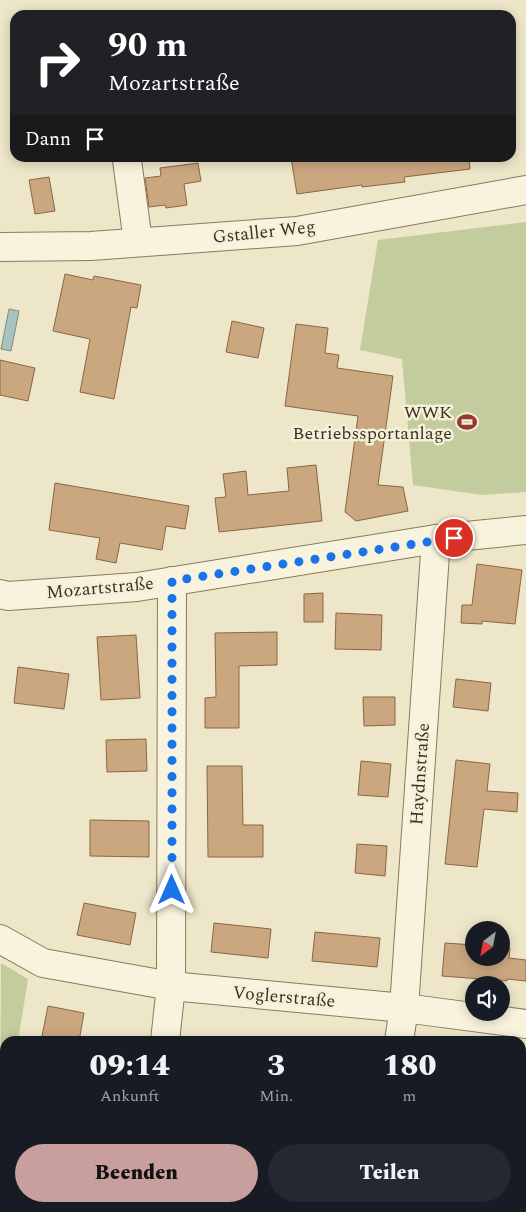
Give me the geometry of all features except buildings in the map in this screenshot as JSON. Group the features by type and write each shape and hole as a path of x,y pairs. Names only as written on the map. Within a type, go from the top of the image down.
{"street":[{"path":"127,162 138,242"},
{"name":"Gstaller Weg","path":"0,247 91,246 297,231 526,190"},
{"name":"Mozartstraße","path":"0,594 8,596 137,587 436,539 526,530"},
{"name":"Haydnstraße","path":"400,1036 404,1008 436,539"},
{"path":"166,1036 171,986 172,581"},
{"name":"Voglerstraße","path":"0,939 43,963 171,986 404,1008 526,1024"}],"green space":[{"name":"WWK Betriebssportanlage","path":"526,222 526,492 482,495 413,485 402,359 360,350 378,240"},
{"path":"1,963 28,979 19,1036 1,1036"}],"water":[{"path":"9,309 19,311 11,351 1,349"}],"place":[{"name":"WWK Betriebssportanlage","path":"467,422"}],"route":[{"path":"172,890 172,581 436,539 454,538"}]}
